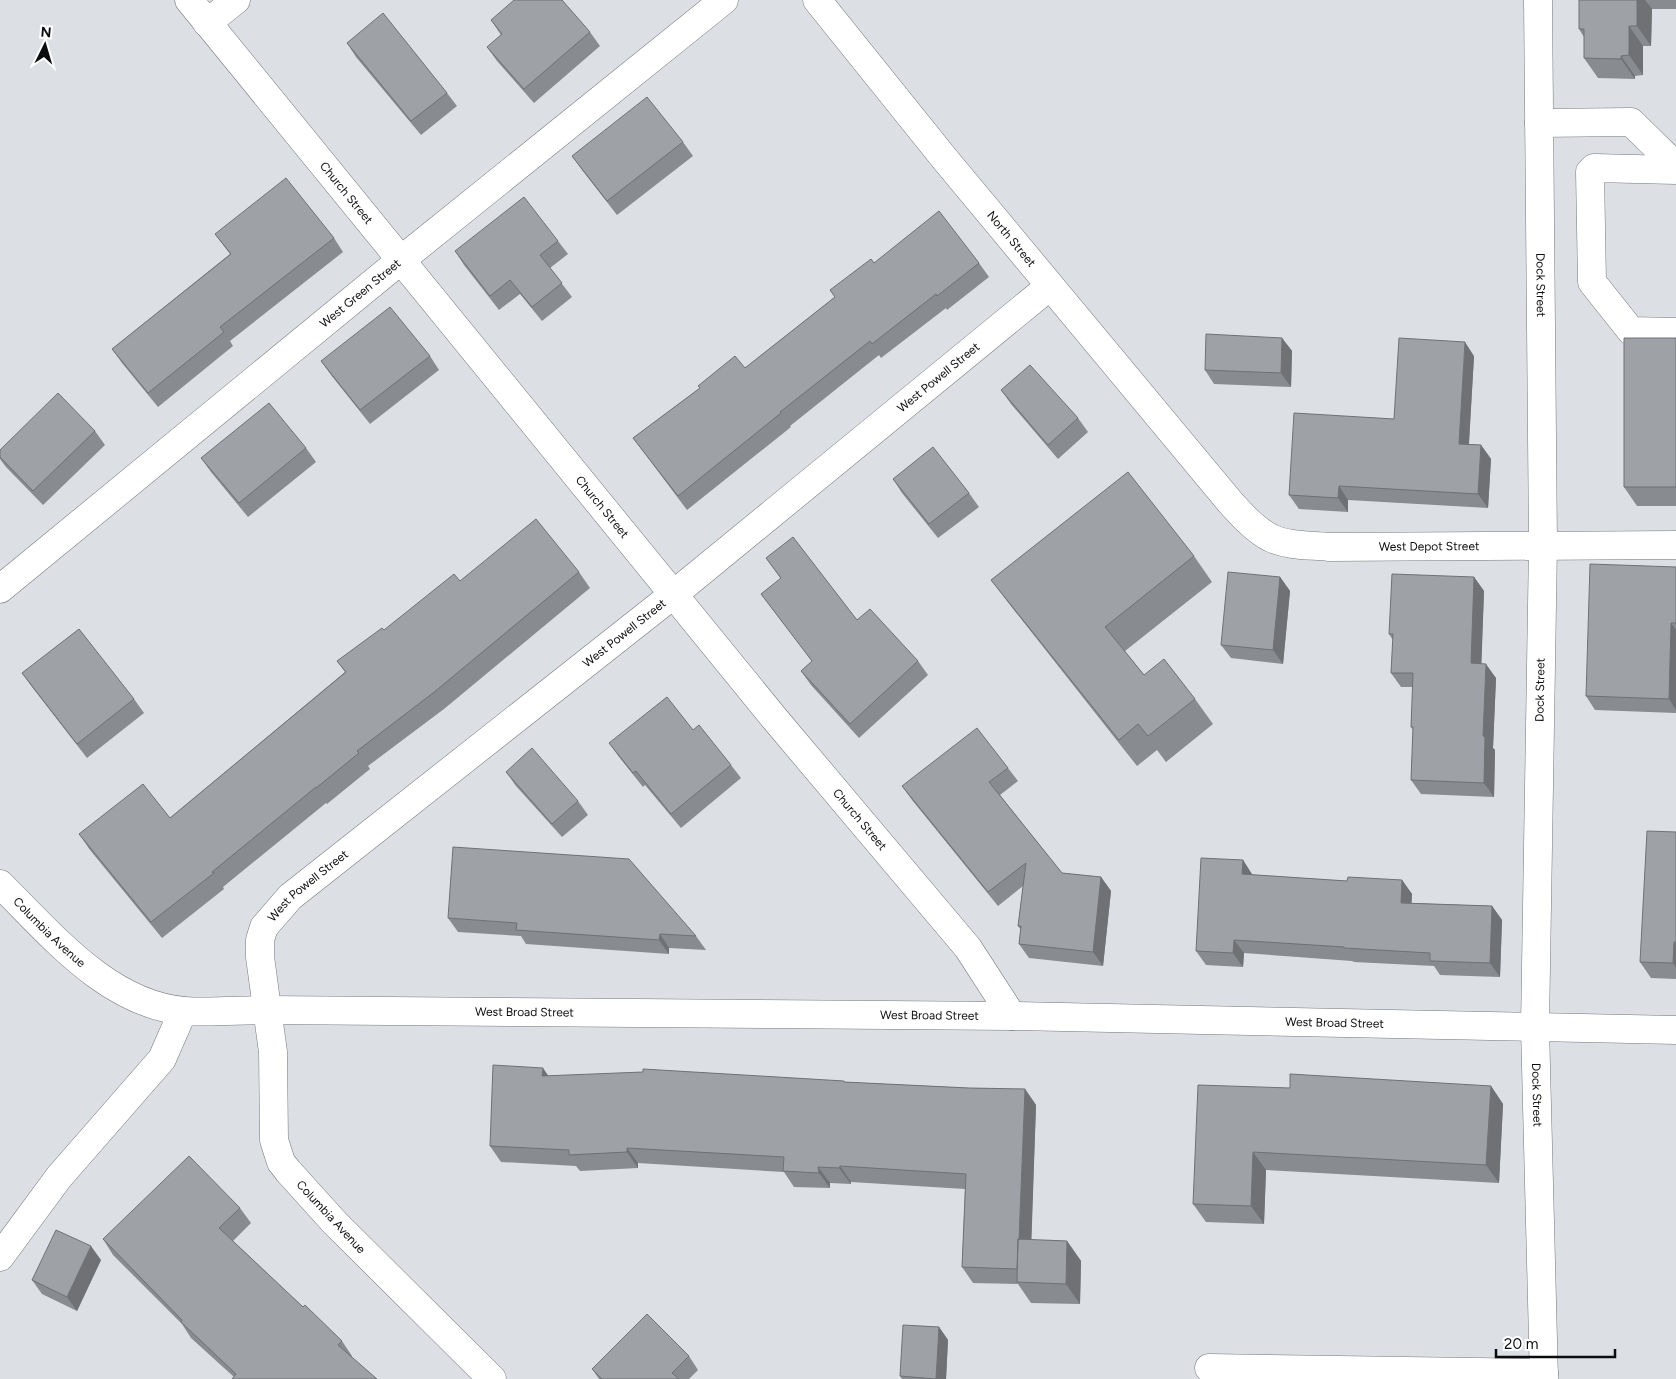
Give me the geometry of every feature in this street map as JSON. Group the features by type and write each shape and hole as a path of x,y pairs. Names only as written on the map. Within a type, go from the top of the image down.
{"street":[{"name":"Church Street","path":"189,0 775,718 968,948 1012,1016"},
{"path":"207,23 236,0"},
{"name":"West Green Street","path":"0,589 401,260 724,0"},
{"name":"North Street","path":"817,0 1208,476"},
{"name":"Dock Street","path":"1538,0 1542,545 1535,1027 1544,1376"},
{"path":"1539,123 1631,122 1676,166"},
{"path":"1676,170 1594,168 1590,172 1592,282 1631,331 1676,332"},
{"name":"West Powell Street","path":"267,1010 260,957 260,940 264,926 286,901 674,594 1050,286"},
{"name":"West Depot Street","path":"1208,476 1249,522 1271,538 1297,544 1329,547 1676,545"},
{"name":"Columbia Avenue","path":"0,884 75,957 106,983 142,1001 183,1011"},
{"name":"West Broad Street","path":"183,1011 267,1010 1012,1016 1676,1030"},
{"name":"Columbia Avenue","path":"267,1010 273,1052 274,1140 281,1162 335,1223 492,1379"},
{"path":"0,1257 59,1177 162,1059 183,1011"},
{"path":"1209,1368 1544,1376"}],"building":[{"path":"514,0 562,0 590,32 524,89 487,47 502,34 491,20"},
{"path":"1579,0 1637,0 1637,26 1629,26 1629,55 1621,56 1621,59 1584,58 1584,29 1579,29"},
{"path":"383,13 447,93 411,121 347,43"},
{"path":"647,97 683,142 607,201 572,156"},
{"path":"286,178 334,238 220,327 224,332 148,393 112,349 231,254 215,234"},
{"path":"524,197 558,241 540,255 562,283 532,307 510,280 490,296 455,251"},
{"path":"939,211 979,263 872,344 870,341 678,496 633,438 700,388 698,386 735,356 745,368 835,297 830,290 871,259 874,263"},
{"path":"390,307 430,356 360,410 321,361"},
{"path":"1206,334 1282,338 1281,373 1205,370"},
{"path":"1399,338 1465,342 1459,444 1481,445 1478,494 1339,486 1338,498 1289,495 1294,413 1394,419"},
{"path":"1624,338 1676,338 1676,487 1624,487"},
{"path":"1030,365 1078,418 1048,445 1001,390"},
{"path":"58,393 95,431 33,491 0,457 0,450"},
{"path":"269,403 306,448 239,503 201,458"},
{"path":"933,447 969,493 929,524 893,479"},
{"path":"1128,472 1194,556 1105,627 1144,675 1164,659 1195,699 1148,736 1138,724 1119,740 991,580"},
{"path":"536,519 579,572 433,693 357,751 359,753 212,872 214,873 151,922 79,834 143,784 170,818 346,672 337,661 382,628 384,630 454,574 460,581"},
{"path":"793,537 857,620 870,609 918,661 850,724 801,671 812,661 761,594 781,578 766,558"},
{"path":"1590,564 1676,567 1676,623 1671,623 1669,699 1586,696"},
{"path":"1228,572 1280,577 1273,650 1221,645"},
{"path":"1392,574 1474,577 1471,663 1486,664 1483,736 1485,737 1484,783 1411,780 1413,673 1391,673 1393,634 1389,634"},
{"path":"79,629 134,699 77,744 22,673"},
{"path":"667,697 693,730 699,725 731,765 671,814 636,771 633,773 609,743"},
{"path":"977,728 1008,768 989,782 1062,873 1101,877 1093,952 1019,944 1021,926 1018,926 1026,863 988,892 902,786"},
{"path":"532,748 578,801 552,824 506,772"},
{"path":"1647,831 1676,832 1676,942 1674,942 1673,963 1640,962"},
{"path":"453,847 629,859 696,936 660,934 659,940 516,930 517,923 448,918"},
{"path":"1201,858 1243,860 1242,874 1347,881 1348,877 1402,880 1401,903 1492,906 1490,963 1430,961 1430,953 1234,940 1233,953 1196,951"},
{"path":"493,1065 543,1068 542,1076 643,1072 643,1069 844,1082 1025,1089 1017,1269 962,1267 966,1174 840,1166 839,1168 818,1167 819,1173 783,1171 784,1157 627,1148 627,1152 569,1155 569,1150 490,1146"},
{"path":"1290,1074 1491,1086 1486,1165 1253,1152 1251,1206 1193,1204 1198,1085 1290,1088"},
{"path":"189,1156 240,1208 219,1228 303,1307 305,1305 342,1341 338,1345 377,1379 232,1379 236,1374 181,1322 182,1320 103,1239"},
{"path":"56,1230 91,1246 67,1297 32,1280"},
{"path":"1018,1239 1067,1241 1066,1284 1017,1282"},
{"path":"647,1314 689,1356 672,1373 679,1379 602,1379 592,1369"},
{"path":"903,1325 939,1327 936,1379 900,1376"}]}
